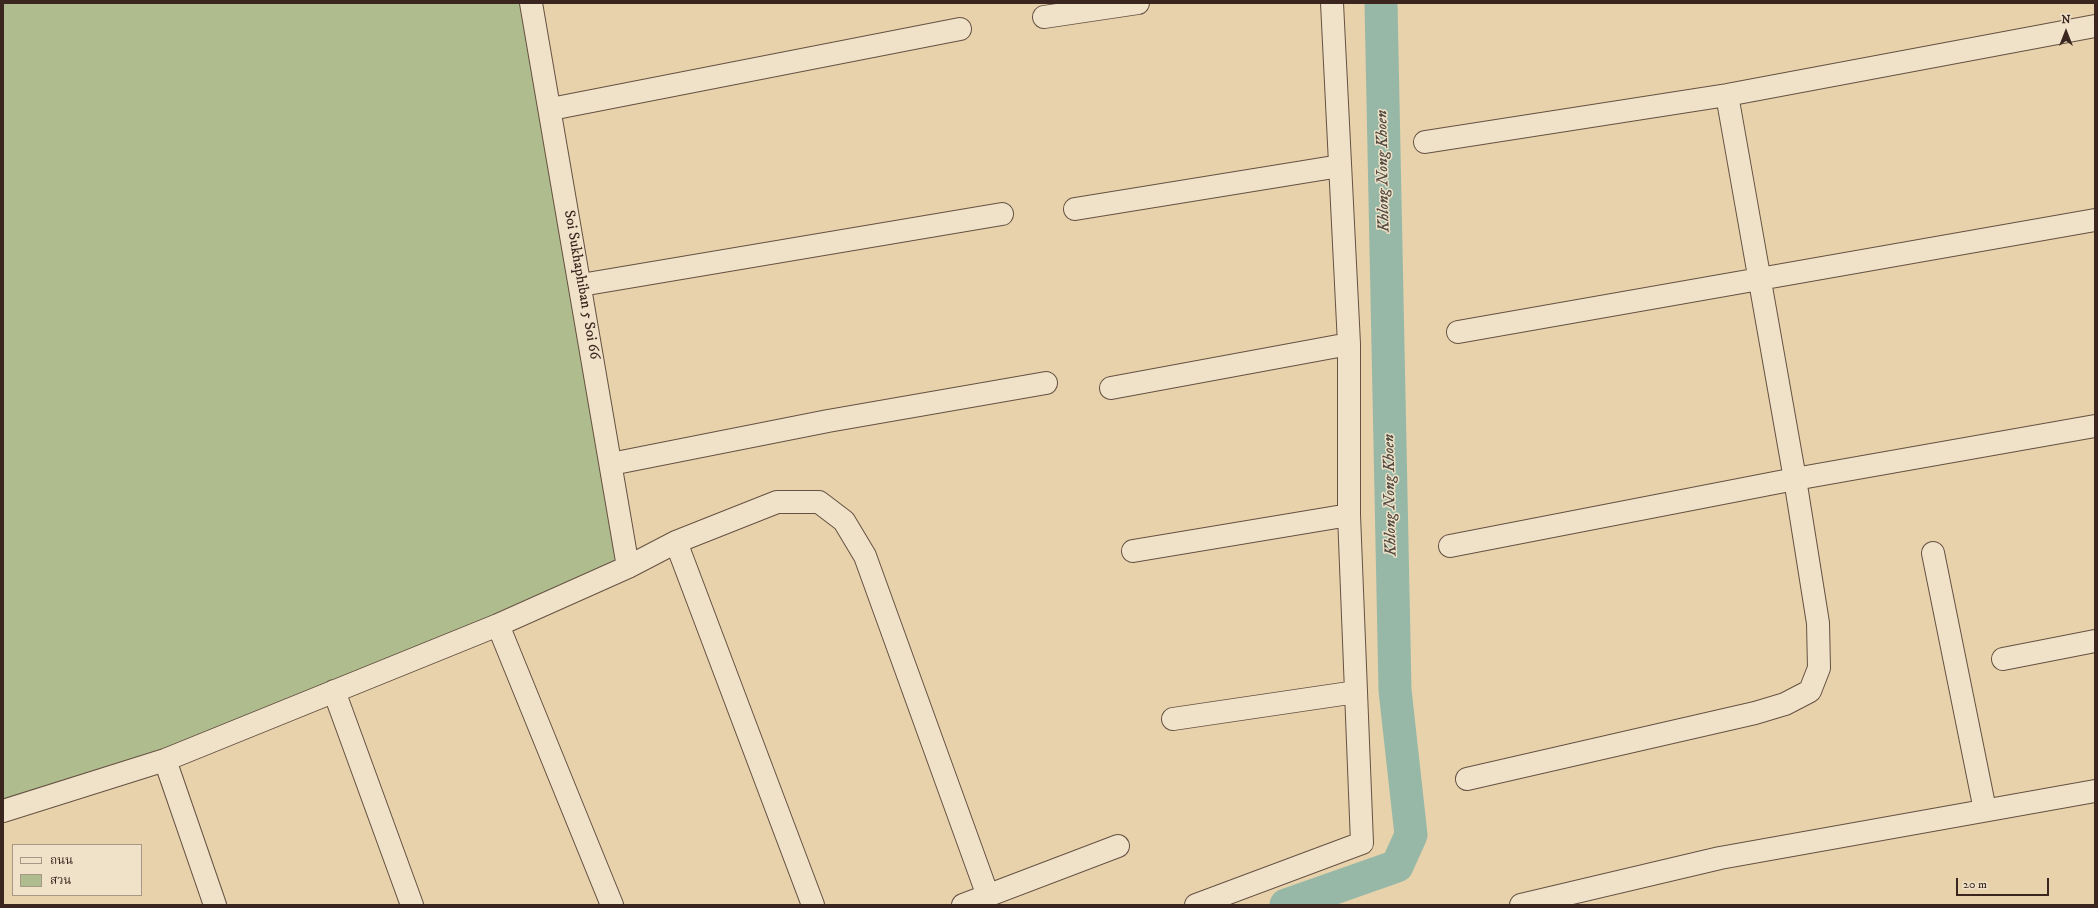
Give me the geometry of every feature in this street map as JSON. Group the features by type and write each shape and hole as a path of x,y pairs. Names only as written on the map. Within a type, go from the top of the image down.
{"street":[{"name":"Soi Sukhaphiban 5 Soi 66","path":"532,3 628,567"},
{"path":"1044,17 1138,3"},
{"path":"1196,905 1362,843 1349,514 1349,344 1332,3"},
{"path":"1425,142 1727,95 2095,26"},
{"path":"550,109 960,29"},
{"path":"1467,779 1755,713 1785,704 1810,690 1819,668 1818,623 1795,479 1727,95"},
{"path":"1075,209 1340,166"},
{"path":"581,285 1002,214"},
{"path":"1458,332 2095,220"},
{"path":"1111,388 1349,344"},
{"path":"611,464 828,421 1046,383"},
{"path":"1450,546 1795,479 2095,426"},
{"path":"3,811 165,760 498,626 628,567 676,542 777,502 819,502 844,521 865,556 988,896"},
{"path":"1133,551 1349,514"},
{"path":"676,542 812,905"},
{"path":"1933,553 1985,810"},
{"path":"498,626 612,905"},
{"path":"2003,658 2095,641"},
{"path":"334,691 412,905"},
{"path":"1173,719 1356,692"},
{"path":"165,760 214,905"},
{"path":"1522,905 1720,858 2095,791"},
{"path":"963,905 1118,846"}],"green space":[{"path":"3,3 530,3 621,567 3,816"}],"waterway":[{"name":"Khlong Nong Khoen","path":"1286,905 1397,866 1411,835 1395,690 1381,3"}]}
